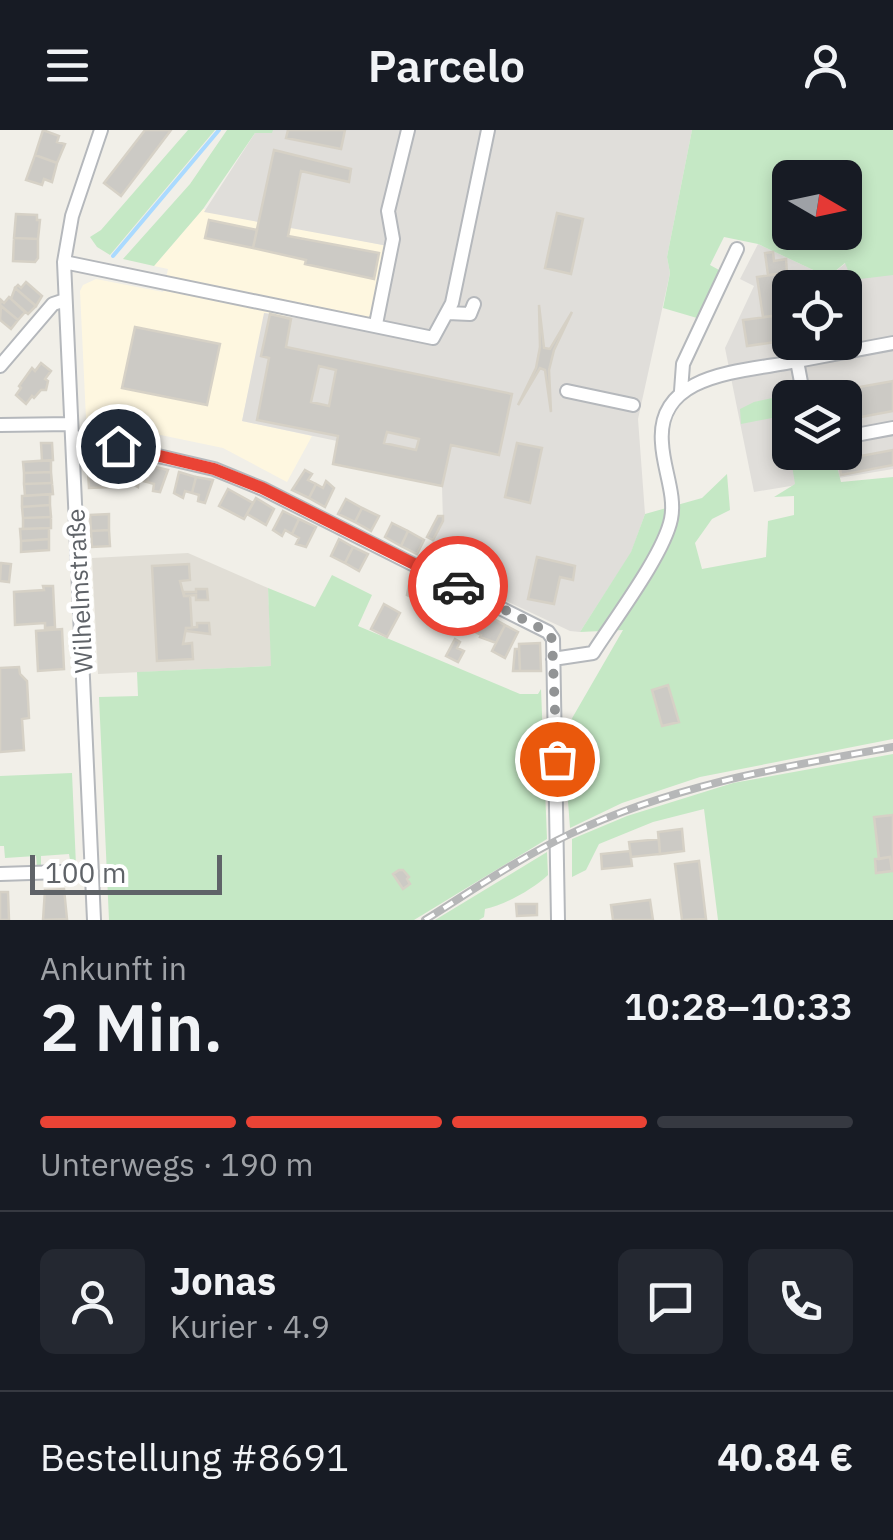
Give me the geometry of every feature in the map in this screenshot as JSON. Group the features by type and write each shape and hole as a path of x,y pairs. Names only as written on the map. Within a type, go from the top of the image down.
{"street":[{"name":"Wilhelmstraße","path":"94,920 64,262 72,216 101,130"},
{"path":"376,324 393,240 388,211 408,130"},
{"path":"64,262 433,338 448,313 488,130"},
{"path":"553,659 593,652 666,538 672,508 662,423 681,390 683,364 737,249"},
{"path":"0,366 53,304 65,300"},
{"path":"448,313 470,314 474,304"},
{"path":"862,349 893,343"},
{"path":"681,390 699,380 803,360"},
{"path":"797,361 801,380"},
{"path":"567,391 633,404"},
{"path":"0,425 72,430 214,469 262,488 548,632 553,659 558,920"},
{"path":"862,434 893,428"},
{"path":"0,874 92,870"}],"shaded area":[{"path":"692,130 667,257 670,273 638,419 645,514 631,553 580,632 570,631 422,561 443,521 442,486 333,464 337,441 242,421 264,313 382,331 388,246 204,212 255,133"},
{"path":"203,209 388,246 382,331 265,313 242,421 312,436 287,482 223,448 103,423 98,429 86,419 80,291 83,285 96,279 163,292 168,269 154,266"},
{"path":"758,244 813,270 772,270 772,360 862,360 862,270 837,270 846,263 893,269 893,469 754,492 725,348 754,286 740,279"},
{"path":"188,553 268,588 272,666 98,674 92,558"}],"green space":[{"path":"188,130 215,130 110,255 97,247 90,237 101,230"},
{"path":"227,130 273,130 255,133 203,209 154,266 123,259 190,184"},
{"path":"692,130 893,130 893,275 862,279 862,270 848,270 845,263 836,270 813,270 758,244 724,237 710,265 719,270 697,318 663,308 670,273 667,257"},
{"path":"772,398 772,418 741,424 740,409"},
{"path":"793,470 838,470 841,482 893,477 893,739 700,777 622,803 570,828 567,727 623,630 580,632 631,552 645,514 702,498 727,474 730,510 712,519 695,543 702,569 766,557 768,521 794,515 794,496 774,497 795,484"},
{"path":"332,575 372,595 358,626 520,694 538,694 541,689 547,839 414,920 109,920 99,697 138,696 137,672 271,666 268,588 315,607"},
{"path":"893,754 893,920 718,920 704,809 653,822 599,844 586,870 572,877 572,839 627,816 733,783"},
{"path":"72,773 76,866 71,866 69,854 41,856 41,866 37,867 36,856 5,858 4,846 0,846 0,776"},
{"path":"547,852 548,875 518,896 485,909 484,917 435,920"}],"building":[{"path":"43,130 59,136 57,142 65,144 57,163 35,155"},
{"path":"145,130 171,130 121,196 104,183"},
{"path":"288,130 345,130 341,149 286,138"},
{"path":"274,150 351,169 349,182 301,171 288,236 379,253 374,279 253,248"},
{"path":"35,155 57,163 52,182 44,179 42,185 26,180"},
{"path":"557,213 583,219 571,274 545,268"},
{"path":"16,214 37,215 38,239 14,238"},
{"path":"209,220 257,230 253,248 205,238"},
{"path":"14,238 38,239 35,262 13,261"},
{"path":"773,252 774,261 786,259 787,270 772,270 768,275 765,253"},
{"path":"772,275 772,316 763,317 757,277"},
{"path":"26,282 42,296 36,306 15,288"},
{"path":"15,288 36,306 28,314 11,299"},
{"path":"9,297 25,312 18,320 0,305 1,300 4,303"},
{"path":"539,305 544,348 550,349 572,312 549,370 551,412 545,370 540,368 518,405 536,368"},
{"path":"1,306 18,320 11,329 0,320"},
{"path":"270,314 291,319 286,347 512,394 499,455 451,445 442,486 333,464 338,436 257,420 269,358 261,356","holes":["319,366 336,370 329,406 311,402","387,432 419,439 416,450 384,443"]},
{"path":"772,316 772,343 747,346 743,320"},
{"path":"135,327 220,344 207,405 122,388"},
{"path":"41,363 51,371 45,379 46,390 32,396 26,404 16,395 19,386 32,368 35,371"},
{"path":"893,381 893,411 862,417 862,387"},
{"path":"41,443 52,443 53,460 42,461"},
{"path":"517,443 542,448 530,503 505,497"},
{"path":"893,450 893,465 841,475 840,470 862,470 862,456"},
{"path":"91,452 114,457 114,469 109,469 111,487 89,488 87,455"},
{"path":"51,460 51,472 24,473 23,462"},
{"path":"134,462 151,466 147,482 139,480 138,487 129,482"},
{"path":"151,466 168,470 160,492 153,491 154,484 147,482"},
{"path":"305,470 312,474 308,480 316,484 309,498 292,490"},
{"path":"51,472 52,483 24,484 24,473"},
{"path":"179,472 196,477 192,493 185,491 183,498 174,493"},
{"path":"196,477 213,480 205,503 192,493"},
{"path":"326,481 334,488 325,507 309,498 316,484 323,488"},
{"path":"52,483 53,494 25,496 24,484"},
{"path":"228,489 253,503 244,519 219,506"},
{"path":"50,494 50,505 22,507 22,496"},
{"path":"256,498 274,509 266,525 247,514"},
{"path":"346,499 362,508 355,522 338,514"},
{"path":"50,505 51,517 23,518 22,507"},
{"path":"362,508 379,516 371,531 355,522"},
{"path":"283,511 299,519 292,534 285,530 282,536 273,530"},
{"path":"109,514 109,530 91,531 90,515"},
{"path":"438,516 443,516 443,521 433,540 427,537"},
{"path":"51,517 51,528 23,529 23,518"},
{"path":"299,519 316,527 306,547 296,544 299,538 292,534"},
{"path":"392,523 408,531 401,546 385,537"},
{"path":"49,528 49,539 21,541 20,529"},
{"path":"109,530 110,546 92,547 91,531"},
{"path":"408,531 424,540 417,554 401,546"},
{"path":"49,539 49,550 21,552 21,541"},
{"path":"339,539 353,547 345,563 331,556"},
{"path":"353,547 368,554 359,571 345,563"},
{"path":"537,557 575,566 573,580 560,577 554,604 528,599"},
{"path":"1,563 11,564 9,582 0,581"},
{"path":"189,564 190,580 180,581 184,596 190,596 192,628 186,628 183,644 192,643 193,659 157,661 152,566"},
{"path":"415,579 430,586 422,602 407,595"},
{"path":"43,586 53,586 55,627 45,628 45,623 15,625 14,592 44,590"},
{"path":"430,586 444,593 436,609 422,602"},
{"path":"207,589 208,600 184,596 184,592"},
{"path":"458,601 478,611 470,627 450,617"},
{"path":"384,604 400,613 387,637 371,629"},
{"path":"485,614 505,625 496,643 475,632"},
{"path":"197,623 209,623 210,634 186,631 197,627"},
{"path":"505,625 518,632 505,658 492,651"},
{"path":"62,629 64,669 38,671 36,631"},
{"path":"455,639 460,642 457,648 464,651 458,662 446,656"},
{"path":"540,643 541,671 520,671 519,644"},
{"path":"515,649 519,649 520,671 513,671"},
{"path":"19,667 27,681 29,718 22,719 24,750 0,752 0,668"},
{"path":"668,685 679,722 662,726 652,690"},
{"path":"893,815 892,871 890,857 879,859 874,817"},
{"path":"682,829 684,851 660,854 658,832"},
{"path":"659,839 660,854 631,857 629,842"},
{"path":"630,851 632,866 602,869 601,854"},
{"path":"890,857 892,871 876,873 875,859"},
{"path":"699,861 706,919 682,920 675,864"},
{"path":"399,870 409,877 410,884 403,889 393,874"},
{"path":"64,889 67,919 43,920 45,890"},
{"path":"0,892 8,892 9,920 0,920"},
{"path":"650,900 653,920 613,920 611,905"},
{"path":"516,904 537,904 537,915 517,916"}],"waterway":[{"path":"113,256 219,130"}],"railway":[{"path":"425,920 533,853 609,817 728,780 893,747"}],"way so far":[{"path":"458,586 548,632 552,639 557,759"}],"route":[{"path":"118,446 214,469 262,488 458,586"}]}
